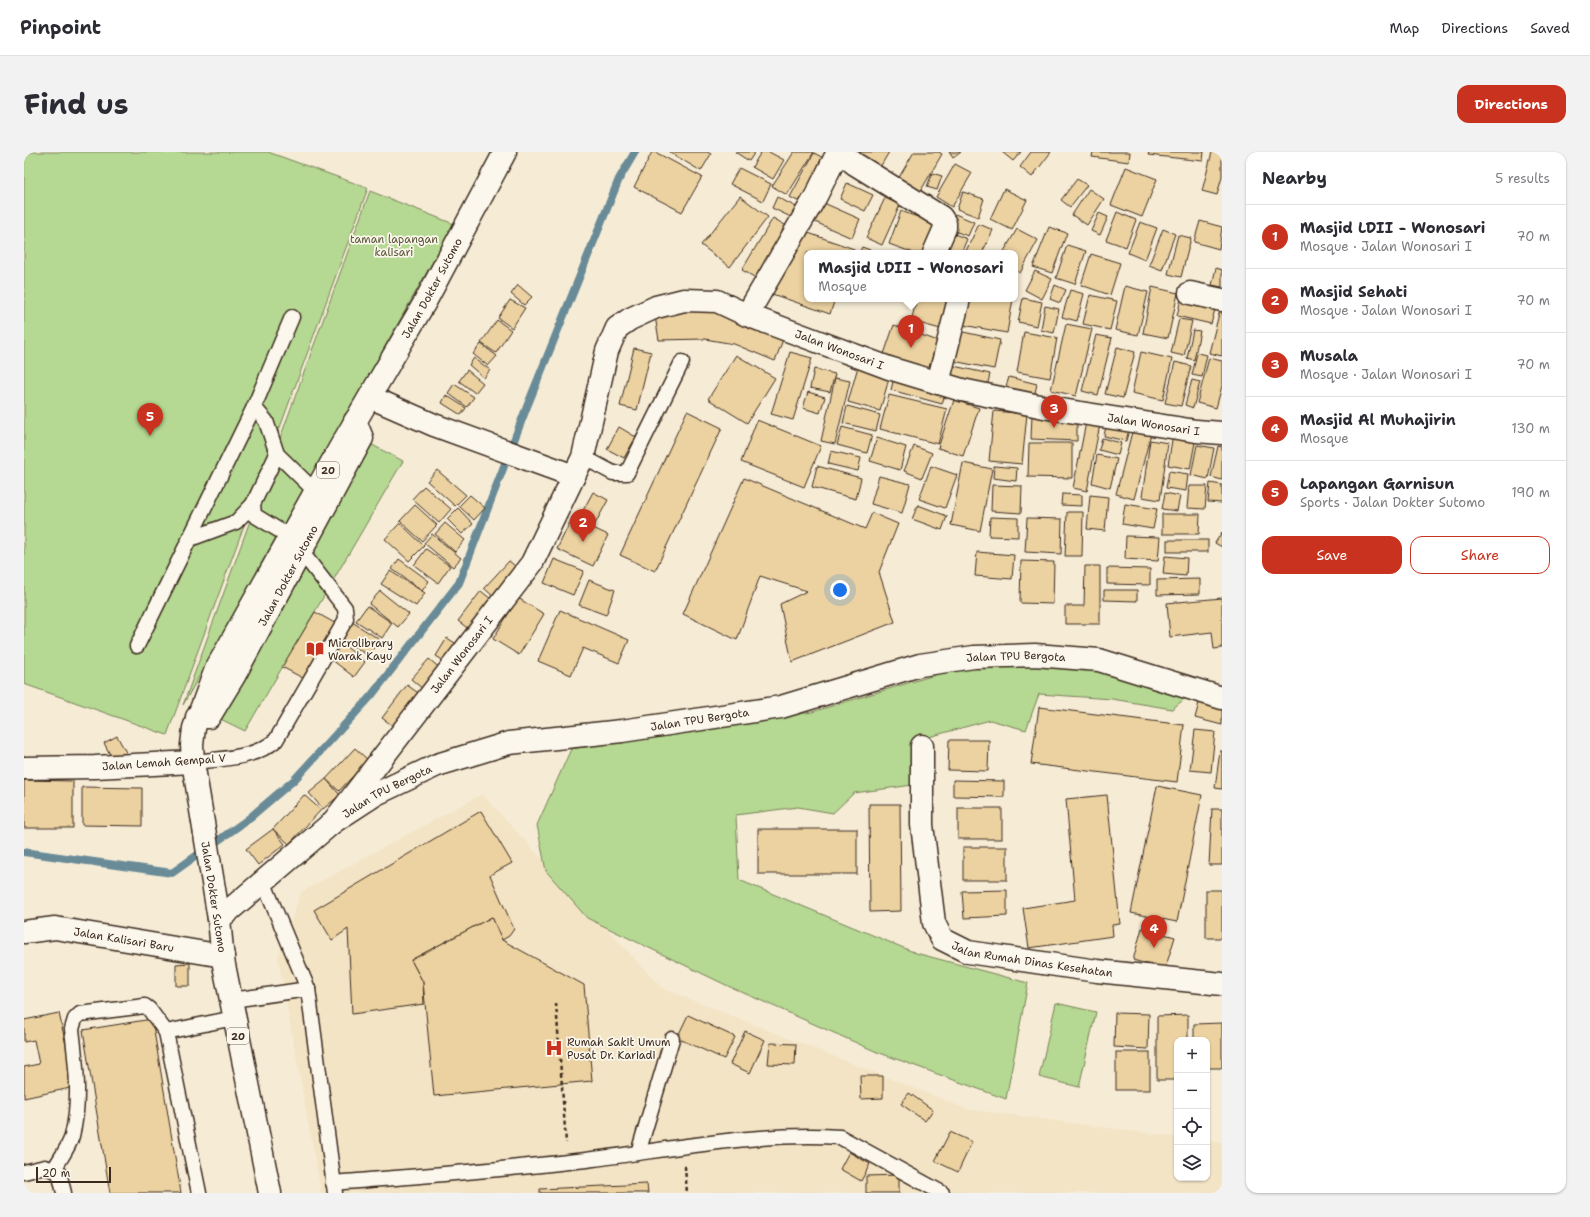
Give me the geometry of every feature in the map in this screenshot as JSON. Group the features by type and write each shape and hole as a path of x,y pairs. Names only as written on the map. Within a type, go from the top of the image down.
{"main road":[{"name":"Jalan Dokter Sutomo","path":"296,544 315,491 425,302 505,152"},
{"path":"747,315 816,196 839,152 855,164 941,217 945,223 945,228 935,250"},
{"path":"1190,293 1222,300"},
{"name":"Jalan Wonosari I","path":"333,822 532,563 572,468 607,351 617,328 630,319 656,307 684,300 717,301 747,315 889,368 962,390 1049,408 1196,431 1222,433"},
{"path":"938,383 958,302"},
{"path":"370,397 434,425 572,468"},
{"name":"Jalan Dokter Sutomo","path":"261,1193 223,958 219,919 198,800 192,744 197,717 216,670 362,438 355,421"},
{"name":"Jalan TPU Bergota","path":"219,919 333,822 376,794 437,765 510,743 622,731 781,707 920,665 974,656 1034,655 1099,660 1222,698"},
{"name":"Jalan Rumah Dinas Kesehatan","path":"922,746 922,825 934,923 942,939 968,952 1097,971 1222,984"},
{"name":"Jalan Lemah Gempal V","path":"24,768 95,768 193,762"},
{"name":"Jalan Kalisari Baru","path":"24,932 55,928 223,958"},
{"name":"Jalan Dokter Sutomo","path":"232,1012 270,1193"}],"lane":[{"path":"137,646 254,407 292,317"},
{"path":"572,468 613,473 627,473 682,362"},
{"path":"254,407 266,421 277,454 315,491"},
{"path":"190,539 236,522 253,504 277,454"},
{"path":"253,504 254,515 296,544"},
{"name":"Jalan Lemah Gempal V","path":"193,762 234,757 253,752 267,747 276,740 346,619 345,608 296,544"},
{"path":"263,881 308,988 334,1188 567,1162 773,1136 840,1136 942,1193"},
{"path":"166,1032 308,988"},
{"path":"54,1169 72,1138 77,1106 78,1089 72,1028 75,1019 80,1014 145,1006 150,1008 166,1032 199,1193"},
{"path":"638,1153 672,1039"},
{"path":"24,1172 45,1167 54,1169 59,1172 64,1193"}],"path":[{"path":"556,1003 567,1162"},
{"path":"677,1168 685,1167 687,1193"}],"shaded area":[{"name":"Rumah Sakit Umum Pusat Dr. Kariadi","path":"482,794 662,988 967,1109 1174,1137 1174,1181 1210,1181 1210,1141 1222,1143 1222,1193 321,1193 278,958 301,892"}],"green space":[{"path":"24,152 268,152 368,188 167,735 24,684"},
{"name":"taman lapangan kalisari","path":"370,191 454,224 183,705"},
{"path":"357,437 403,461 245,731 206,712"},
{"path":"1100,657 1187,697 1172,709 1112,699 1039,694 1026,730 990,720 929,737 913,785 854,793 833,813 798,807 736,815 739,880 916,953 1028,983 1006,1099 877,1052 728,986 587,918 546,871 537,825 571,749 812,712 971,664"},
{"path":"1056,1003 1096,1012 1079,1087 1039,1077"}],"building":[{"path":"652,152 655,152 702,177 682,212 634,187"},
{"path":"669,152 707,152 711,154 701,171"},
{"path":"735,152 755,152 749,161"},
{"path":"761,152 769,152 784,160 773,179 752,167"},
{"path":"794,152 814,152 787,195 772,186"},
{"path":"853,152 889,152 879,169"},
{"path":"914,152 939,152 942,154 920,192 898,179"},
{"path":"949,152 961,152 953,158"},
{"path":"1002,152 1021,152 1013,161"},
{"path":"1031,152 1051,152 1032,177 1020,167"},
{"path":"1093,152 1130,152 1129,162 1092,157"},
{"path":"1149,152 1204,152 1203,161 1148,155"},
{"path":"1212,152 1222,152 1222,177 1217,195 1202,191"},
{"path":"814,153 831,162 807,206 790,197"},
{"path":"955,164 972,173 952,207 936,197"},
{"path":"1126,167 1157,179 1142,217 1111,205"},
{"path":"739,168 771,184 763,201 730,184"},
{"path":"932,173 942,176 937,190 927,187"},
{"path":"1077,179 1087,185 1070,207 1061,200"},
{"path":"847,183 873,195 865,211 840,199"},
{"path":"1004,189 1027,200 1012,230 990,219"},
{"path":"1089,189 1104,199 1087,225 1072,215"},
{"path":"963,192 984,199 978,217 957,209"},
{"path":"740,196 768,217 730,267 701,245"},
{"path":"777,197 800,209 795,219 772,208"},
{"path":"885,198 900,205 882,245 866,238"},
{"path":"817,200 860,219 852,238 808,219"},
{"path":"901,211 942,226 933,250 906,250 889,244"},
{"path":"1117,212 1136,220 1126,247 1106,240"},
{"path":"1099,213 1108,217 1100,235 1091,231"},
{"path":"955,214 974,222 968,236 949,229"},
{"path":"773,218 795,231 763,282 742,270"},
{"path":"1200,221 1222,227 1219,249 1194,242"},
{"path":"1140,222 1157,228 1145,260 1128,253"},
{"path":"979,224 993,230 983,250 966,250"},
{"path":"1049,227 1067,233 1052,273 1033,267"},
{"path":"797,229 854,249 804,250 804,302 834,302 830,314 772,294"},
{"path":"1017,229 1038,240 1020,273 1018,272 1018,250 1005,250"},
{"path":"1163,229 1175,234 1162,270 1149,265"},
{"path":"947,231 967,239 962,250 938,250"},
{"path":"1178,235 1191,238 1181,277 1168,274"},
{"path":"1067,245 1086,251 1075,284 1056,278"},
{"path":"862,247 870,250 860,250"},
{"path":"1091,254 1120,263 1110,295 1081,285"},
{"path":"1216,268 1222,270 1222,287 1212,285"},
{"path":"1035,271 1052,279 1042,299 1025,290"},
{"path":"518,285 532,297 524,305 511,294"},
{"path":"1055,285 1066,290 1060,303 1050,299"},
{"path":"1125,286 1148,292 1138,335 1115,330"},
{"path":"1152,287 1178,293 1168,338 1143,333"},
{"path":"1070,290 1084,294 1077,321 1062,317"},
{"path":"1182,294 1217,302 1211,324 1177,316"},
{"path":"1090,295 1117,301 1110,330 1083,324"},
{"path":"1023,298 1042,302 1037,326 1018,322"},
{"path":"510,300 525,308 512,328 498,318"},
{"path":"916,302 956,302 948,331 911,321"},
{"path":"967,302 1012,302 1007,333 963,325"},
{"path":"1045,306 1059,309 1054,333 1041,330"},
{"path":"1221,306 1222,307 1222,356 1209,353"},
{"path":"654,310 722,310 785,334 775,361 734,344 705,339 659,340"},
{"path":"1179,319 1192,321 1184,356 1171,353"},
{"path":"497,320 511,330 496,353 481,343"},
{"path":"1066,324 1092,329 1076,396 1051,390"},
{"path":"894,325 938,341 928,370 884,354"},
{"path":"954,330 1000,340 994,369 948,360"},
{"path":"1193,330 1200,331 1194,360 1187,358"},
{"path":"1024,332 1057,338 1050,378 1017,372"},
{"path":"1096,335 1112,338 1098,395 1082,391"},
{"path":"481,344 497,356 488,366 473,354"},
{"path":"1117,347 1135,352 1123,398 1105,394"},
{"path":"634,348 651,352 637,410 620,406"},
{"path":"790,352 812,358 793,420 771,414"},
{"path":"1141,352 1172,359 1163,400 1132,393"},
{"path":"1197,353 1207,355 1202,377 1192,375"},
{"path":"736,355 775,378 747,423 708,399"},
{"path":"474,358 490,370 484,378 469,365"},
{"path":"1209,358 1222,361 1222,386 1216,408 1197,403"},
{"path":"1175,362 1191,366 1181,406 1165,403"},
{"path":"859,363 891,371 880,411 848,402"},
{"path":"949,365 990,374 987,387 946,378"},
{"path":"814,369 835,374 830,392 810,388"},
{"path":"467,370 483,383 475,393 459,381"},
{"path":"895,373 947,387 942,404 891,390"},
{"path":"1009,377 1037,384 1034,397 1005,390"},
{"path":"835,378 850,381 835,444 821,441"},
{"path":"1192,380 1200,382 1193,408 1185,405"},
{"path":"454,384 474,397 467,407 448,393"},
{"path":"808,392 825,397 820,413 803,408"},
{"path":"446,395 466,408 461,415 442,403"},
{"path":"889,395 947,409 938,444 880,429"},
{"path":"954,400 979,408 963,456 938,448"},
{"path":"847,406 880,415 876,431 843,423"},
{"path":"687,411 722,428 655,571 620,555"},
{"path":"994,411 1027,414 1022,464 989,461"},
{"path":"1032,414 1077,416 1077,441 1031,439"},
{"path":"1087,417 1101,419 1087,491 1073,488"},
{"path":"757,420 821,446 804,487 741,462"},
{"path":"1107,421 1130,426 1126,441 1104,436"},
{"path":"619,427 636,437 624,458 607,449"},
{"path":"842,427 872,435 867,453 837,445"},
{"path":"1133,428 1151,433 1134,499 1116,494"},
{"path":"1173,434 1196,437 1190,469 1168,465"},
{"path":"877,438 906,447 900,470 870,461"},
{"path":"1102,438 1121,443 1118,455 1099,450"},
{"path":"1150,440 1168,443 1160,500 1142,497"},
{"path":"1029,443 1072,443 1072,478 1028,477"},
{"path":"1197,445 1214,448 1208,479 1191,475"},
{"path":"914,446 932,453 922,478 904,471"},
{"path":"1218,446 1222,447 1222,480 1211,477"},
{"path":"831,451 861,458 858,471 828,464"},
{"path":"1097,455 1117,459 1110,488 1092,483"},
{"path":"963,463 992,469 980,531 951,525"},
{"path":"817,466 861,478 856,499 812,487"},
{"path":"931,466 957,475 945,508 919,499"},
{"path":"994,466 1017,468 1016,481 993,478"},
{"path":"437,470 466,495 455,506 427,481"},
{"path":"1169,471 1188,474 1186,491 1166,488"},
{"path":"879,476 910,484 902,513 871,504"},
{"path":"744,478 865,529 872,513 898,524 879,572 895,622 792,662 780,604 807,591 760,576 737,640 683,614"},
{"path":"1210,483 1222,485 1222,503 1208,502"},
{"path":"992,485 1022,486 1021,513 991,511"},
{"path":"424,486 451,509 439,523 412,499"},
{"path":"1189,486 1207,486 1205,509 1187,508"},
{"path":"593,492 608,500 595,524 580,516"},
{"path":"1165,493 1180,496 1177,511 1162,509"},
{"path":"1062,494 1082,495 1082,506 1061,505"},
{"path":"470,495 485,508 474,520 459,506"},
{"path":"1090,495 1108,497 1105,531 1087,529"},
{"path":"1125,504 1157,509 1153,529 1122,524"},
{"path":"415,505 437,525 422,541 400,521"},
{"path":"918,505 947,516 942,530 912,519"},
{"path":"458,508 473,524 462,534 447,519"},
{"path":"1067,512 1083,512 1082,556 1065,556"},
{"path":"1162,514 1200,514 1199,534 1162,534"},
{"path":"990,517 1018,518 1018,537 989,536"},
{"path":"572,518 608,535 593,566 557,549"},
{"path":"1027,518 1062,519 1061,554 1025,552"},
{"path":"400,523 424,546 409,561 385,539"},
{"path":"445,523 465,540 455,552 435,534"},
{"path":"1222,532 1222,547 1215,543"},
{"path":"432,534 461,558 453,567 424,543"},
{"path":"1126,536 1160,537 1158,561 1125,559"},
{"path":"1167,540 1208,540 1208,552 1167,552"},
{"path":"426,549 450,566 438,583 414,565"},
{"path":"977,552 1014,555 1012,579 975,576"},
{"path":"1165,556 1187,558 1186,576 1163,574"},
{"path":"399,559 429,581 422,591 392,569"},
{"path":"554,559 584,571 573,595 544,583"},
{"path":"509,561 521,571 496,599 484,588"},
{"path":"1021,561 1054,562 1053,604 1020,603"},
{"path":"1085,566 1100,566 1100,624 1065,624 1065,606 1084,606"},
{"path":"1107,568 1150,569 1150,585 1107,584"},
{"path":"390,571 425,593 416,606 381,584"},
{"path":"1200,579 1200,594 1157,595 1157,580"},
{"path":"589,580 615,590 606,615 579,605"},
{"path":"1104,590 1137,590 1137,601 1104,600"},
{"path":"380,591 409,614 398,627 369,604"},
{"path":"481,591 497,604 474,633 458,621"},
{"path":"518,598 544,614 519,655 493,639"},
{"path":"1222,598 1222,648 1214,649 1212,632 1170,637 1167,603"},
{"path":"367,606 392,623 382,638 356,621"},
{"path":"560,610 629,640 619,663 583,648 571,675 538,661"},
{"name":"Microlibrary Warak Kayu","path":"315,612 347,630 314,684 282,667"},
{"path":"352,622 379,639 369,656 342,639"},
{"path":"447,638 460,646 449,664 436,656"},
{"path":"339,641 365,662 354,677 327,656"},
{"path":"429,659 442,670 425,691 411,679"},
{"path":"407,685 421,695 396,728 382,718"},
{"path":"1200,699 1222,705 1222,725 1195,718"},
{"path":"1039,707 1184,725 1177,782 1031,764"},
{"path":"1195,730 1215,732 1211,772 1190,770"},
{"path":"117,736 127,754 114,762 104,743"},
{"path":"949,740 989,740 988,771 948,770"},
{"path":"355,748 368,760 339,791 326,779"},
{"path":"1220,751 1222,751 1222,789 1215,788"},
{"path":"326,779 340,795 323,809 309,793"},
{"path":"24,780 73,781 73,828 24,828"},
{"path":"953,780 1004,781 1004,797 953,796"},
{"path":"1157,786 1202,795 1177,922 1131,913"},
{"path":"82,787 142,788 142,826 82,825"},
{"path":"304,795 321,810 289,844 273,829"},
{"path":"1107,795 1120,924 1112,925 1113,936 1029,948 1023,908 1075,900 1066,799"},
{"path":"869,804 900,804 901,911 870,912"},
{"path":"958,808 1002,808 1002,839 958,839"},
{"path":"1212,809 1222,809 1222,865 1209,865"},
{"path":"481,811 512,863 490,875 514,929 509,936 502,940 492,917 411,960 423,982 424,1004 352,1014 348,929 332,940 314,910"},
{"path":"273,829 285,844 258,865 246,849"},
{"path":"758,829 857,829 857,874 758,874"},
{"path":"963,847 1007,847 1007,880 963,880"},
{"path":"1007,890 1007,916 964,918 962,891"},
{"path":"1206,890 1222,890 1222,938 1206,938"},
{"path":"492,917 502,940 584,985 592,1081 434,1096 423,982 411,960"},
{"path":"1142,928 1175,937 1165,969 1133,960"},
{"path":"190,963 190,986 176,986 176,964"},
{"path":"59,1013 75,1087 24,1098 24,1067 39,1064 34,1040 24,1042 24,1020"},
{"path":"1115,1013 1149,1014 1148,1049 1114,1047"},
{"path":"688,1015 735,1037 724,1059 677,1038"},
{"path":"1188,1015 1188,1037 1174,1037 1174,1080 1157,1080 1157,1016"},
{"path":"152,1019 181,1193 110,1193 83,1030"},
{"path":"1222,1023 1222,1068 1210,1068 1210,1037 1194,1037 1194,1024"},
{"path":"745,1031 765,1040 750,1073 730,1064"},
{"path":"770,1043 796,1044 795,1065 768,1064"},
{"path":"1116,1052 1150,1052 1150,1090 1116,1090"},
{"path":"860,1076 883,1076 883,1098 861,1099"},
{"path":"909,1093 933,1110 925,1121 901,1104"},
{"path":"950,1132 972,1142 958,1172 935,1161"},
{"path":"849,1152 870,1164 861,1181 840,1169"},
{"path":"899,1175 899,1193 866,1193 866,1176"},
{"path":"647,1184 648,1193 540,1193 540,1189"}],"waterway":[{"path":"24,852 172,873 247,820 294,780 371,696 459,583 526,409 619,179 635,152"}],"place":[{"name":"Masjid LDII - Wonosari","path":"911,348"},
{"name":"Musala","path":"1054,428"},
{"name":"Lapangan Garnisun","path":"150,436"},
{"name":"Masjid Sehati","path":"583,542"},
{"name":"Microlibrary Warak Kayu","path":"315,649"},
{"name":"Masjid Al Muhajirin","path":"1154,948"},
{"name":"Rumah Sakit Umum Pusat Dr. Kariadi","path":"554,1048"}]}
